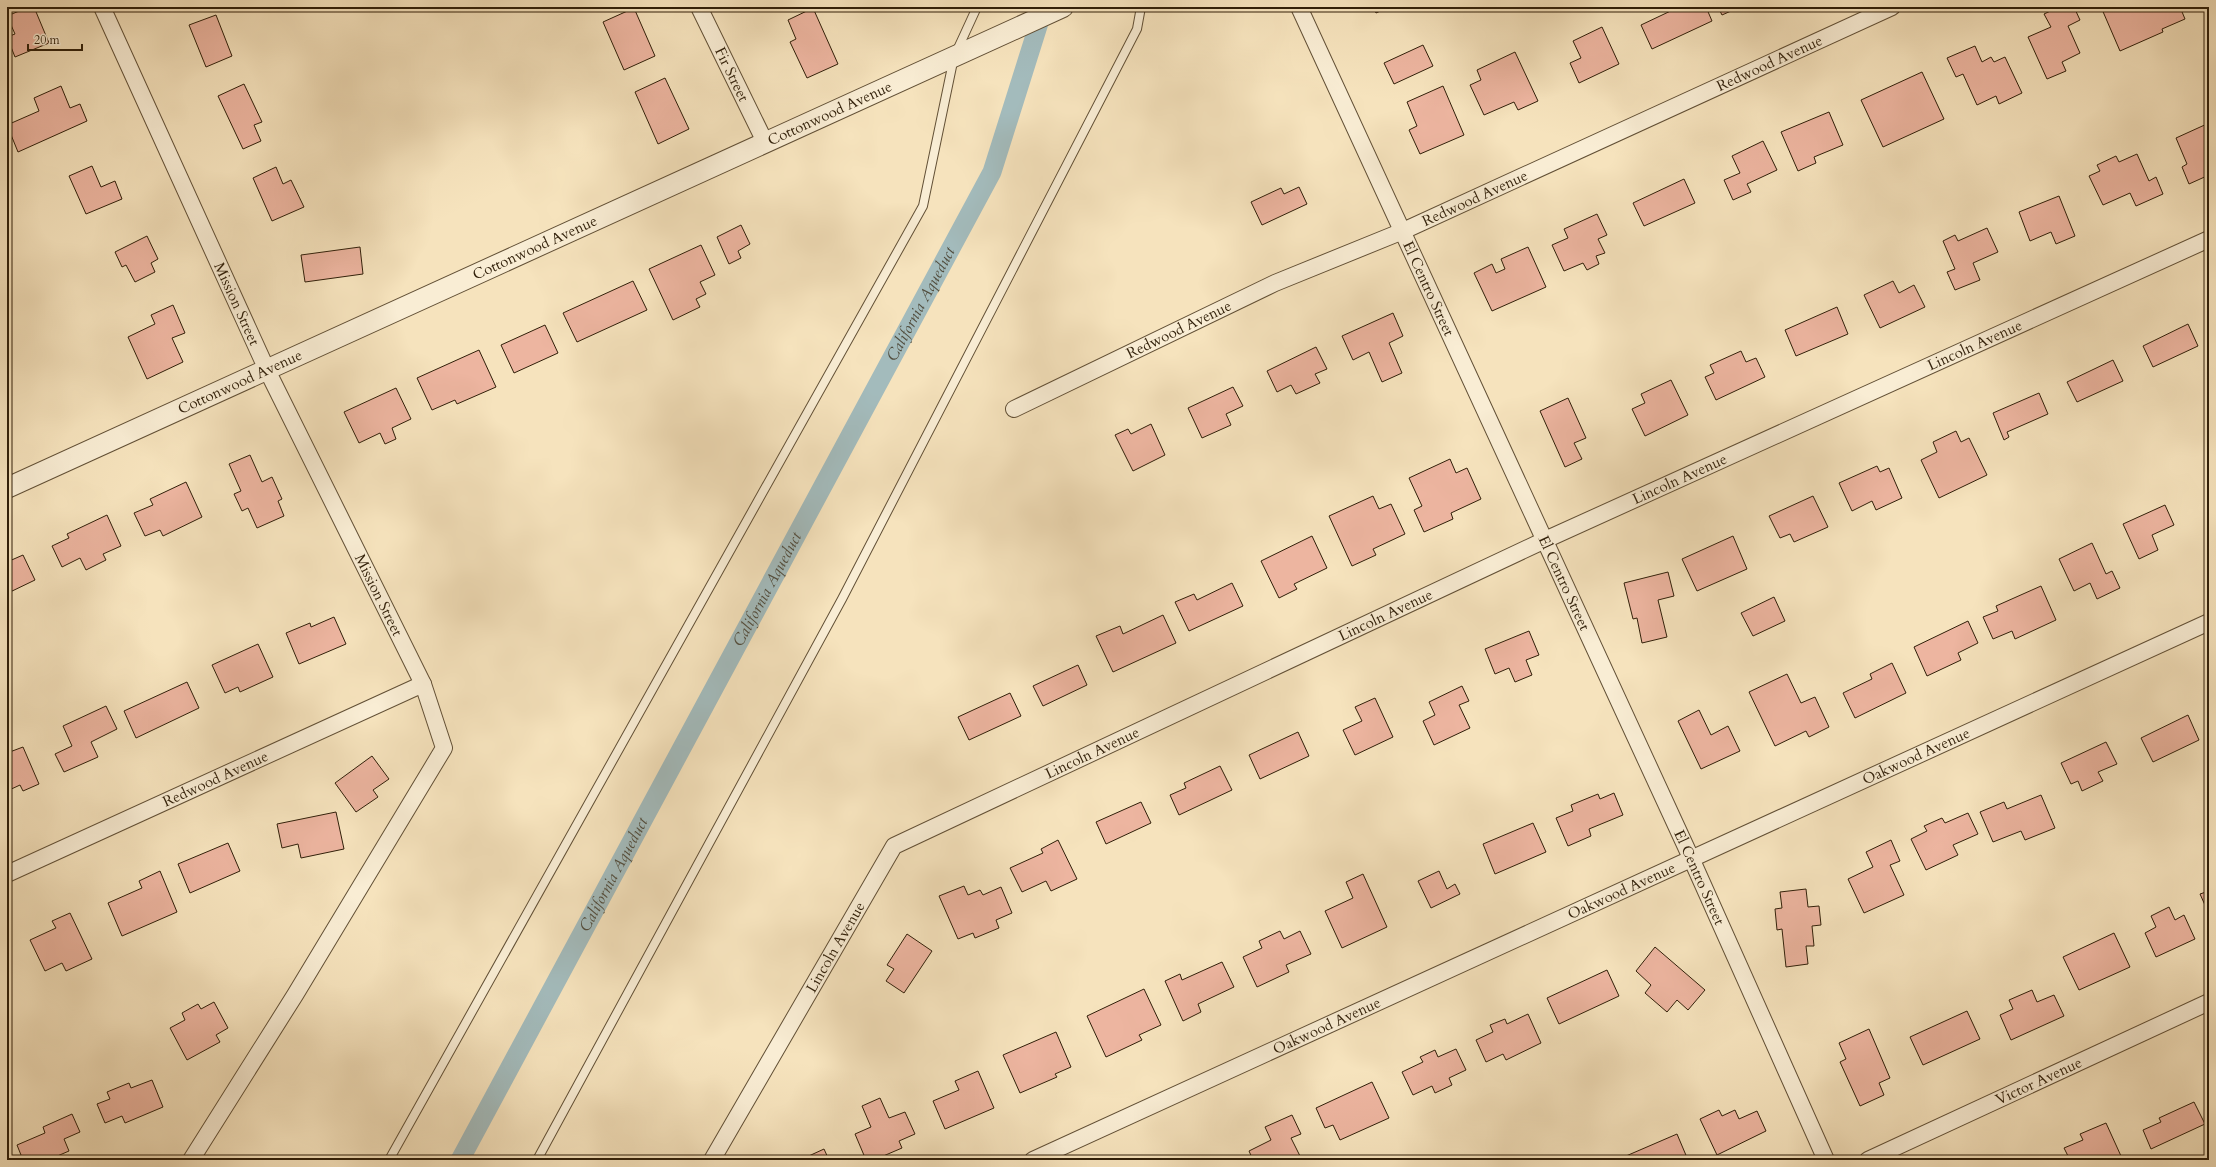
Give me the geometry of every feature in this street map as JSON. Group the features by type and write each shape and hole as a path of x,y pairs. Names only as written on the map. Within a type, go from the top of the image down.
{"street":[{"name":"Mission Street","path":"102,7 267,370 423,684 444,748 295,995 191,1160"},
{"name":"Cottonwood Avenue","path":"7,488 1063,7"},
{"name":"El Centro Street","path":"1299,7 1691,858 1826,1160"},
{"name":"Redwood Avenue","path":"1014,409 1275,283 1403,231 1892,7"},
{"name":"Fir Street","path":"703,9 765,142"},
{"name":"Lincoln Avenue","path":"712,1160 894,846 1545,540 2209,239"},
{"name":"Oakwood Avenue","path":"1033,1160 2209,622"},
{"name":"Redwood Avenue","path":"7,874 423,684"},
{"name":"Victor Avenue","path":"1868,1160 2209,1002"}],"lane":[{"path":"389,1160 923,206 954,57 977,7"},
{"path":"537,1160 842,599 1137,29 1141,7"}],"building":[{"path":"29,7 34,7 49,43 15,57 7,37 15,34 7,16"},
{"path":"1373,7 1389,7 1376,13"},
{"path":"1679,7 1706,7 1712,21 1652,49 1641,25"},
{"path":"1718,7 1740,7 1722,15"},
{"path":"2059,7 2074,7 2080,20 2068,26 2080,53 2062,62 2066,71 2047,79 2028,37 2051,27 2044,14"},
{"path":"2101,7 2180,7 2185,19 2162,29 2163,32 2120,51"},
{"path":"634,8 655,56 624,70 603,22"},
{"path":"813,8 838,64 807,78 790,42 796,39 788,20"},
{"path":"216,15 232,56 206,67 189,25"},
{"path":"1602,27 1619,64 1579,83 1570,63 1581,58 1573,41"},
{"path":"1423,45 1433,66 1394,84 1384,63"},
{"path":"1975,46 1982,62 1991,57 1994,62 2005,57 2022,93 1999,104 1996,96 1977,105 1963,74 1956,77 1947,58"},
{"path":"1515,52 1538,101 1518,110 1514,102 1484,115 1470,85 1481,80 1477,70"},
{"path":"1922,72 1944,119 1883,147 1861,100"},
{"path":"665,78 689,129 658,144 635,92"},
{"path":"244,84 262,122 254,125 261,141 243,149 218,96"},
{"path":"61,86 70,108 80,104 87,121 18,152 7,125 39,111 34,98"},
{"path":"1443,86 1464,135 1420,154 1409,130 1417,126 1407,102"},
{"path":"1829,112 1843,145 1814,157 1816,163 1798,171 1781,132"},
{"path":"2209,123 2209,175 2189,184 2182,167 2187,164 2176,138"},
{"path":"1763,141 1777,170 1747,184 1751,192 1733,200 1724,180 1740,173 1732,156"},
{"path":"2137,154 2149,181 2156,177 2163,194 2136,206 2130,193 2103,205 2089,176 2100,171 2097,165 2116,156 2119,162"},
{"path":"92,166 101,187 115,181 122,199 86,214 69,176"},
{"path":"276,167 283,184 291,180 304,207 272,221 253,178"},
{"path":"1684,179 1695,203 1644,226 1633,203"},
{"path":"1299,187 1307,204 1262,225 1251,202 1281,188 1284,194"},
{"path":"2059,196 2075,236 2056,244 2051,232 2030,241 2019,212"},
{"path":"1597,214 1607,235 1598,239 1605,253 1596,256 1599,264 1587,270 1583,263 1564,271 1552,245 1568,238 1564,229"},
{"path":"741,225 750,244 738,251 741,258 729,264 717,237"},
{"path":"1987,228 1998,252 1973,263 1980,280 1955,290 1947,272 1955,269 1943,241 1955,235 1958,241"},
{"path":"147,236 158,259 151,263 155,272 135,282 126,265 122,267 115,252"},
{"path":"701,245 715,275 700,282 706,294 696,299 700,307 673,320 649,269"},
{"path":"360,247 363,274 305,282 301,255"},
{"path":"1528,247 1546,287 1492,311 1474,273 1492,264 1496,273 1505,269 1501,259"},
{"path":"633,281 647,310 577,342 563,313"},
{"path":"1893,281 1899,293 1914,285 1925,307 1880,328 1864,295"},
{"path":"173,305 185,333 172,338 183,362 147,379 128,337 155,324 151,315"},
{"path":"1837,307 1848,334 1796,356 1785,330"},
{"path":"1393,313 1403,336 1389,343 1402,373 1382,382 1369,352 1353,360 1342,336"},
{"path":"2188,324 2198,346 2153,367 2143,346"},
{"path":"545,325 558,353 514,373 501,345"},
{"path":"1316,347 1327,369 1315,374 1320,383 1296,394 1291,385 1277,392 1267,371"},
{"path":"479,350 496,387 457,404 455,400 432,410 417,378"},
{"path":"1741,351 1746,362 1756,358 1765,377 1716,400 1705,377 1714,373 1710,365"},
{"path":"2113,360 2123,381 2077,402 2067,382"},
{"path":"1671,380 1688,415 1645,436 1632,409 1645,403 1641,394"},
{"path":"1233,387 1243,406 1226,414 1231,425 1202,438 1188,408"},
{"path":"396,388 411,419 392,428 396,439 385,444 380,433 359,443 344,412"},
{"path":"2039,393 2048,414 2007,432 2009,437 2004,440 1993,413"},
{"path":"1568,398 1586,438 1574,443 1582,459 1565,467 1540,411"},
{"path":"1151,424 1165,455 1133,471 1115,435 1128,429 1131,434"},
{"path":"1956,431 1961,442 1969,438 1987,475 1939,498 1921,460 1937,452 1933,442"},
{"path":"250,455 262,482 272,477 282,499 278,501 284,516 257,528 248,508 242,511 234,494 241,491 229,464"},
{"path":"1450,459 1456,473 1467,468 1481,499 1451,513 1453,519 1424,532 1414,510 1422,506 1409,478"},
{"path":"1877,466 1880,472 1889,468 1902,498 1876,510 1872,501 1852,511 1839,483"},
{"path":"186,482 202,517 163,536 160,530 145,536 134,513 153,505 150,499"},
{"path":"1373,496 1379,509 1391,504 1405,534 1373,549 1376,555 1352,566 1329,516"},
{"path":"1813,496 1828,527 1794,542 1790,534 1780,538 1769,516"},
{"path":"2165,505 2174,525 2152,535 2158,550 2139,559 2123,524"},
{"path":"107,515 121,546 103,554 106,560 86,570 80,558 62,567 52,546 69,538 67,534"},
{"path":"1312,536 1327,568 1294,584 1297,589 1279,598 1261,561"},
{"path":"1733,536 1747,569 1697,591 1682,559"},
{"path":"2092,543 2106,574 2112,571 2120,588 2097,599 2090,583 2074,591 2059,559"},
{"path":"23,555 35,580 8,593 7,562"},
{"path":"1668,572 1674,596 1658,600 1667,637 1642,643 1637,618 1633,619 1624,583"},
{"path":"1232,583 1243,606 1189,631 1175,602 1194,594 1197,600"},
{"path":"2041,586 2056,620 2015,639 2012,631 1993,639 1983,617 1998,611 1996,606"},
{"path":"1774,597 1785,621 1753,636 1741,613"},
{"path":"1163,615 1176,643 1113,672 1096,636 1120,626 1123,634"},
{"path":"334,617 346,644 299,664 286,633 310,623 311,627"},
{"path":"1968,621 1978,643 1958,653 1961,660 1927,676 1914,647"},
{"path":"1529,631 1539,655 1526,660 1532,675 1515,682 1509,668 1495,674 1485,649"},
{"path":"258,644 273,677 240,692 238,687 225,693 212,665"},
{"path":"1892,663 1906,693 1855,718 1843,693 1872,679 1870,674"},
{"path":"1078,665 1087,685 1043,706 1033,686"},
{"path":"1787,674 1801,703 1815,697 1829,727 1809,737 1806,731 1775,746 1749,692"},
{"path":"187,682 199,708 136,738 124,711"},
{"path":"1462,686 1469,701 1459,705 1470,728 1434,745 1423,721 1435,715 1429,702"},
{"path":"1010,693 1021,716 969,740 958,717"},
{"path":"1375,698 1393,737 1355,755 1343,730 1362,721 1355,707"},
{"path":"106,706 117,729 91,742 98,757 64,772 55,754 72,746 63,726"},
{"path":"1699,710 1711,735 1728,726 1740,751 1701,769 1678,721"},
{"path":"2188,715 2199,740 2153,762 2141,738"},
{"path":"1298,732 1309,756 1260,779 1249,755"},
{"path":"2106,742 2117,764 2098,772 2103,781 2082,791 2078,781 2071,784 2061,763"},
{"path":"23,747 39,784 23,791 20,785 7,791 7,753"},
{"path":"372,756 389,779 373,790 378,797 356,812 335,783"},
{"path":"1220,766 1232,790 1179,815 1170,795 1186,788 1184,783"},
{"path":"1614,793 1623,815 1589,829 1591,836 1568,846 1556,818 1573,811 1571,805 1598,794 1600,799"},
{"path":"2041,795 2055,828 2025,840 2021,831 1993,842 1980,812 2004,802 2007,809"},
{"path":"1141,802 1151,823 1106,844 1096,822"},
{"path":"336,812 344,849 301,858 298,844 282,848 277,824"},
{"path":"1968,813 1978,834 1953,845 1958,855 1926,870 1911,839 1927,831 1924,826 1942,818 1945,823"},
{"path":"1533,823 1546,852 1495,874 1483,844"},
{"path":"1058,840 1077,879 1051,891 1046,881 1022,892 1010,868 1043,853 1041,849"},
{"path":"1891,840 1900,861 1890,865 1904,895 1864,913 1848,879 1873,867 1866,852"},
{"path":"228,843 240,871 190,893 178,864"},
{"path":"160,871 177,912 122,936 108,903 142,888 139,881"},
{"path":"1439,871 1447,889 1455,884 1460,894 1431,908 1418,881"},
{"path":"1363,874 1387,927 1342,948 1325,911 1353,898 1346,882"},
{"path":"964,886 968,895 980,890 983,895 1001,887 1012,913 996,920 999,928 975,938 973,933 958,939 939,896"},
{"path":"1806,889 1808,907 1819,906 1821,925 1812,926 1814,946 1806,946 1808,964 1786,967 1782,929 1777,930 1775,909 1782,908 1780,892"},
{"path":"2209,891 2209,914 2200,894"},
{"path":"2169,907 2175,920 2184,915 2195,939 2156,957 2145,933 2156,927 2151,916"},
{"path":"70,913 92,959 66,971 62,963 45,971 30,940 56,928 52,921"},
{"path":"1280,931 1284,939 1300,931 1311,954 1286,965 1289,972 1257,987 1243,957 1262,948 1259,941"},
{"path":"2114,933 2130,967 2079,990 2063,957"},
{"path":"907,934 932,951 904,993 886,981 894,969 887,965"},
{"path":"1655,947 1705,990 1688,1010 1677,1000 1667,1012 1645,993 1651,985 1636,971"},
{"path":"1222,962 1234,987 1198,1004 1201,1012 1183,1021 1165,981 1180,974 1182,980"},
{"path":"1607,970 1619,996 1559,1024 1547,998"},
{"path":"1144,989 1161,1025 1139,1035 1142,1040 1106,1057 1087,1016"},
{"path":"2032,990 2037,1002 2054,995 2064,1016 2011,1040 2000,1015 2013,1009 2009,1000"},
{"path":"214,1002 228,1028 216,1035 220,1042 187,1060 170,1028 185,1020 182,1013 198,1004 201,1009"},
{"path":"1967,1011 1980,1039 1923,1065 1910,1037"},
{"path":"1528,1014 1541,1043 1506,1060 1503,1054 1486,1062 1476,1040 1493,1032 1490,1025 1505,1019 1507,1024"},
{"path":"1869,1029 1890,1078 1879,1083 1884,1095 1860,1106 1840,1062 1846,1059 1839,1043"},
{"path":"1056,1032 1071,1067 1055,1074 1057,1077 1020,1093 1003,1055"},
{"path":"1456,1049 1466,1070 1449,1078 1452,1085 1435,1093 1432,1086 1413,1095 1402,1072 1423,1062 1420,1057 1435,1050 1438,1057"},
{"path":"978,1071 994,1108 945,1129 933,1101 959,1090 955,1081"},
{"path":"152,1080 163,1107 125,1123 122,1116 105,1123 97,1104 110,1099 107,1092 129,1083 131,1088"},
{"path":"1372,1082 1389,1118 1340,1140 1333,1125 1325,1128 1316,1108"},
{"path":"880,1098 889,1118 905,1112 915,1134 899,1141 902,1148 874,1160 866,1160 855,1134 871,1127 862,1106"},
{"path":"2194,1102 2205,1124 2151,1149 2143,1130 2161,1122 2159,1118"},
{"path":"1719,1110 1722,1116 1735,1110 1739,1119 1757,1111 1766,1131 1717,1155 1700,1119"},
{"path":"72,1114 80,1132 64,1139 69,1151 48,1160 23,1160 17,1145 45,1133 43,1127"},
{"path":"1292,1115 1301,1134 1291,1138 1302,1160 1253,1160 1249,1151 1271,1140 1265,1127"},
{"path":"2106,1123 2121,1156 2112,1160 2070,1160 2064,1148 2083,1140 2080,1134"},
{"path":"1677,1134 1688,1160 1628,1160 1626,1156"},
{"path":"824,1149 829,1160 800,1160"}],"waterway":[{"name":"California Aqueduct","path":"460,1160 992,172 1044,7"}]}
